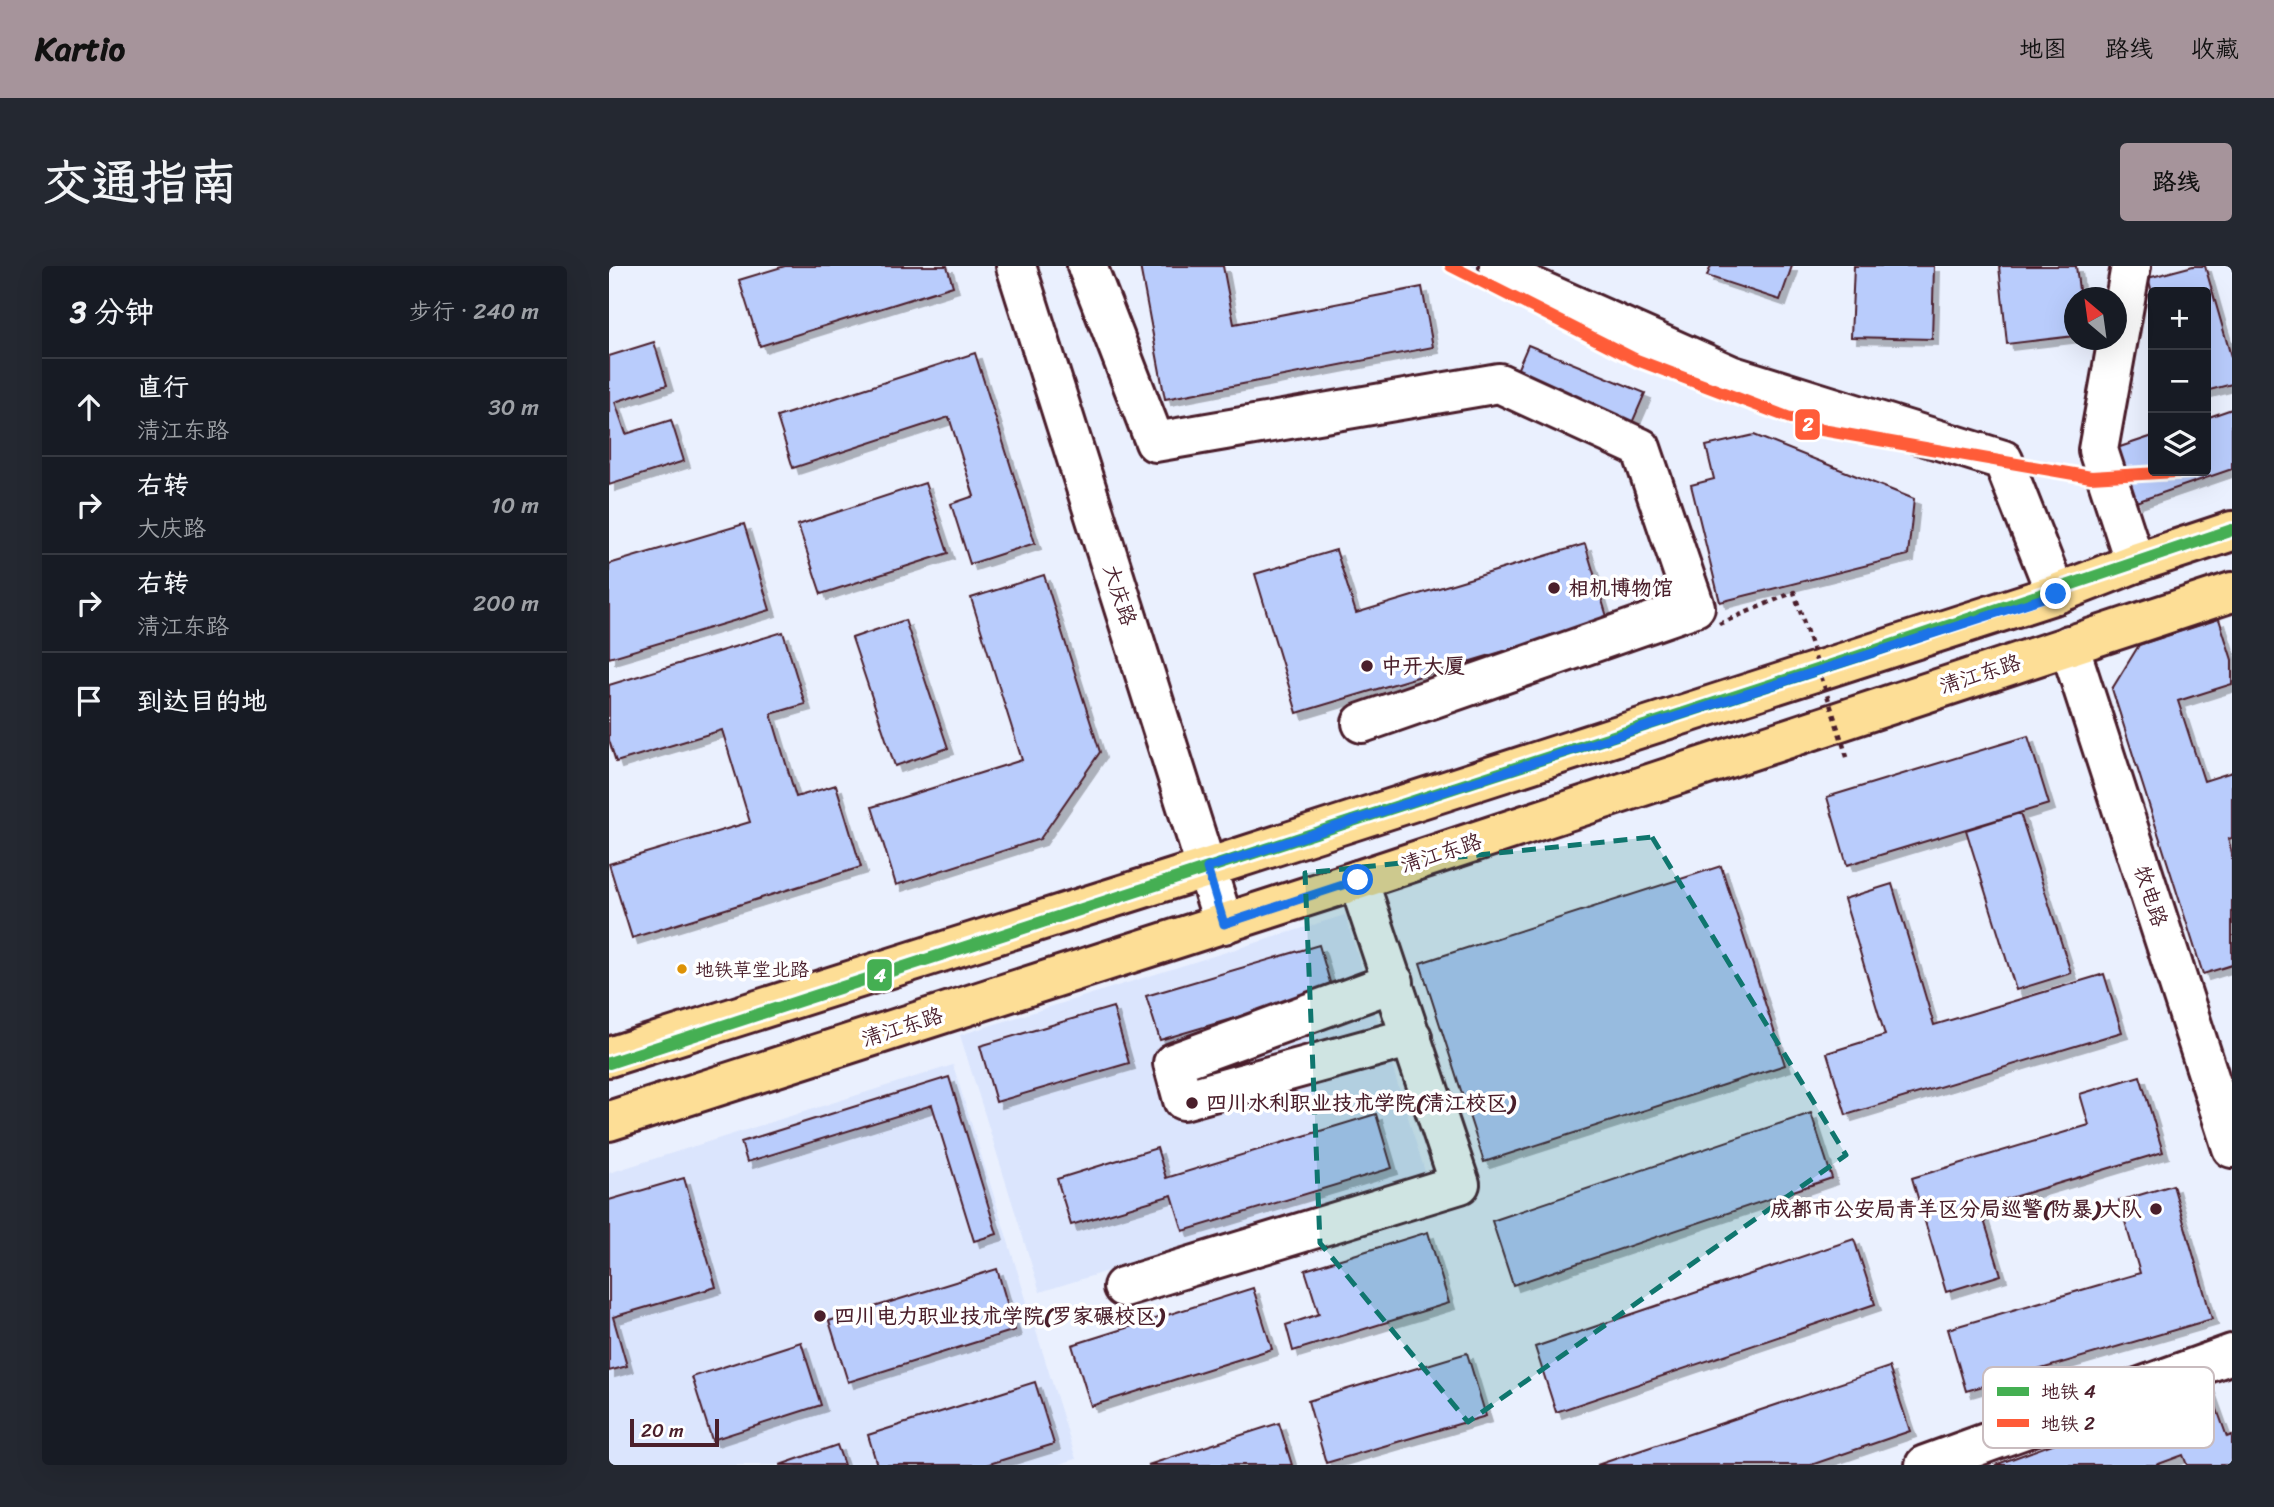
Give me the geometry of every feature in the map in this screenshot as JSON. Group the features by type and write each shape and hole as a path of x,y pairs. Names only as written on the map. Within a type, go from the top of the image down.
{"main road":[{"path":"609,1057 1207,868 2056,594 2136,563 2232,531"},
{"name":"清江东路","path":"609,1121 1224,924 2232,592"}],"street":[{"name":"大庆路","path":"1016,266 1224,924"},
{"path":"1087,266 1155,442 1499,383 1641,448 1695,607 1362,723"},
{"path":"1499,266 1517,280 1733,376 2003,460 2056,594"},
{"path":"2131,266 2098,450 2136,563"},
{"name":"牧电路","path":"2069,645 2232,1148"},
{"path":"1123,1287 1460,1184 1358,880"},
{"path":"1394,982 1173,1063 1183,1100 1412,1037"},
{"path":"2196,1367 2232,1354"},
{"path":"1925,1465 1983,1444"}],"path":[{"path":"1719,624 1794,592 1847,760"}],"highlighted area":[{"path":"1652,837 1846,1155 1468,1422 1320,1243 1305,873"}],"shaded area":[{"name":"四川水利职业技术学院(清江校区)","path":"1345,915 1425,1172 1040,1292 960,1035"},
{"name":"四川电力职业技术学院(罗家碾校区)","path":"953,1065 1076,1459 1056,1465 609,1465 609,1173"}],"building":[{"path":"785,266 947,266 953,286 760,346 739,280"},
{"path":"1140,266 1223,266 1234,324 1422,287 1433,347 1165,399"},
{"path":"1711,266 1792,266 1780,300 1707,276"},
{"path":"1854,266 1934,266 1932,339 1851,337"},
{"path":"1999,266 2076,266 2079,287 2064,287 2064,337 2007,344"},
{"path":"2193,266 2205,266 2232,360 2232,384 2211,390 2211,287 2151,287 2148,278"},
{"path":"654,342 667,385 615,402 626,434 671,420 684,461 609,485 609,356"},
{"path":"1528,345 1645,393 1629,430 1512,382"},
{"path":"975,353 1035,543 970,564 951,504 974,496 949,417 793,468 777,417"},
{"path":"2232,409 2232,469 2136,502 2117,448 2148,438 2148,476 2211,476 2211,416"},
{"path":"1754,435 1914,499 1908,555 1720,602 1691,485 1714,479 1706,446"},
{"path":"925,483 948,553 821,594 798,525"},
{"path":"744,524 770,610 609,658 609,564"},
{"name":"中开大厦","path":"1585,544 1608,620 1297,713 1255,574 1336,550 1356,613"},
{"path":"1044,575 1100,752 1040,839 896,885 872,807 1022,760 971,598"},
{"path":"2219,619 2232,660 2232,684 2178,701 2204,781 2232,772 2232,838 2228,839 2232,853 2232,965 2203,974 2112,689 2139,645"},
{"path":"905,620 948,748 895,766 852,638"},
{"path":"783,632 805,704 771,714 796,797 836,785 861,867 632,938 609,864 750,822 722,730 616,762 609,740 609,685"},
{"path":"2028,736 2049,804 1847,865 1827,797"},
{"path":"2020,813 2071,973 2016,990 1966,830"},
{"path":"1721,866 1785,1065 1484,1162 1420,963"},
{"path":"1892,884 1934,1025 2104,974 2122,1032 1846,1115 1827,1053 1885,1035 1844,899"},
{"path":"1319,945 1332,989 1160,1040 1146,996"},
{"path":"1113,1007 1129,1063 996,1102 980,1046"},
{"path":"2140,1076 2163,1152 1980,1207 2001,1275 1946,1292 1912,1178 2089,1125 2080,1094"},
{"path":"949,1077 997,1234 974,1241 932,1105 747,1162 741,1142"},
{"path":"1811,1113 1832,1178 1513,1285 1492,1221"},
{"path":"1376,1114 1392,1168 1183,1231 1172,1195 1071,1225 1057,1179 1157,1148 1166,1178"},
{"path":"684,1178 716,1287 613,1317 627,1366 609,1371 609,1200"},
{"path":"2173,1185 2212,1319 2048,1367 1983,1367 1983,1386 1966,1391 1948,1329 2140,1273 2119,1201"},
{"path":"1428,1232 1449,1303 1293,1351 1286,1325 1319,1314 1305,1270"},
{"path":"1854,1239 1875,1304 1556,1412 1535,1347"},
{"path":"997,1269 1015,1330 848,1382 829,1321"},
{"path":"1253,1288 1272,1349 1091,1406 1072,1345"},
{"path":"801,1342 821,1405 712,1440 692,1377"},
{"path":"1467,1353 1486,1416 1326,1463 1308,1401"},
{"path":"1889,1367 1910,1431 1811,1465 1597,1465"},
{"path":"1035,1382 1054,1444 986,1465 877,1465 868,1435"},
{"path":"2214,1401 2227,1437 2232,1435 2232,1465 2187,1465 2183,1455 2156,1465 1995,1465 2042,1448 2214,1448"},
{"path":"1279,1423 1292,1465 1148,1465"},
{"path":"837,1445 844,1465 780,1465"}],"metro line":[{"name":"2","path":"1451,266 1637,360 1822,430 2091,477 2148,474"},
{"name":"4","path":"609,1063 1856,657 2232,530"}],"place":[{"name":"相机博物馆","path":"1554,588"},
{"name":"中开大厦","path":"1367,666"},
{"name":"地铁草堂北路","path":"682,969"},
{"name":"四川水利职业技术学院(清江校区)","path":"1192,1103"},
{"name":"成都市公安局青羊区分局巡警(防暴)大队","path":"2156,1209"},
{"name":"四川电力职业技术学院(罗家碾校区)","path":"820,1316"}],"route":[{"path":"1358,880 1224,924 1207,868 2056,594"}]}
